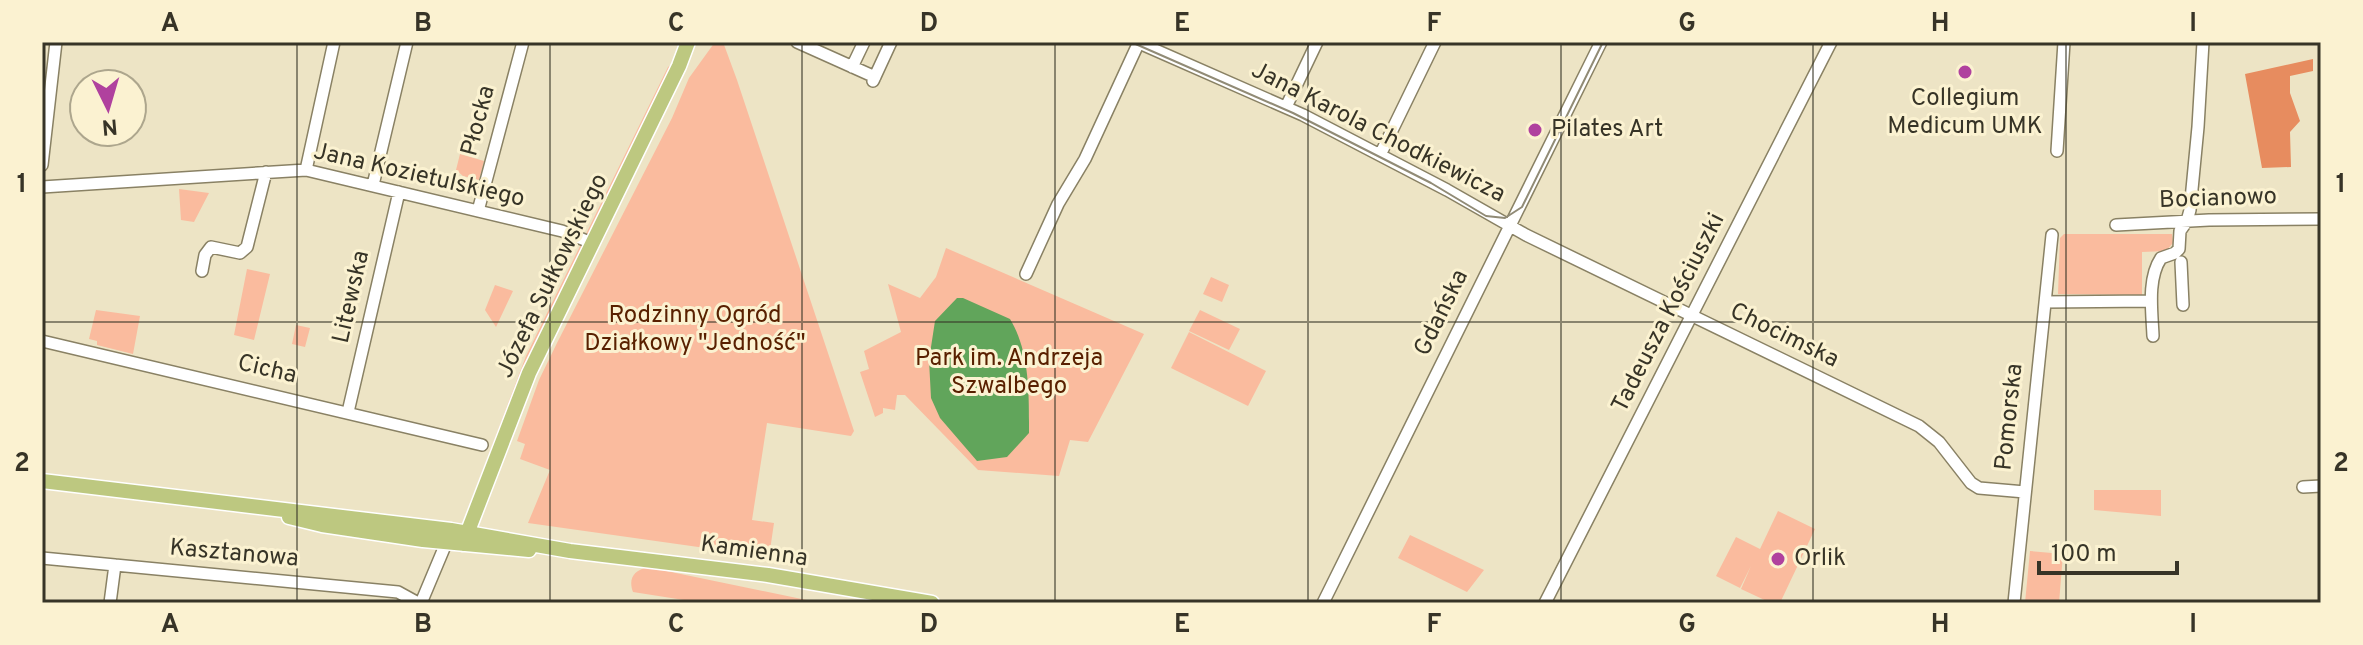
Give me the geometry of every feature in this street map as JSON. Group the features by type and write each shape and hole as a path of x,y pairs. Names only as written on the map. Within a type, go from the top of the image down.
{"main road":[{"name":"Józefa Sułkowskiego","path":"465,538 529,373 688,42"},
{"path":"42,481 246,507 295,510 449,536"},
{"name":"Kamienna","path":"449,536 768,575 932,603"}],"street":[{"path":"42,165 56,42"},
{"path":"306,170 334,42"},
{"path":"373,185 407,42"},
{"name":"Płocka","path":"478,211 523,42"},
{"path":"797,42 874,80 891,42"},
{"path":"852,67 864,42"},
{"path":"1026,274 1058,204 1085,159 1138,42"},
{"name":"Jana Karola Chodkiewicza","path":"1138,42 1286,107 1510,226"},
{"path":"1286,107 1317,42"},
{"path":"1380,155 1435,42"},
{"name":"Gdańska","path":"1323,603 1601,42"},
{"name":"Tadeusza Kościuszki","path":"1545,603 1831,42"},
{"path":"2057,151 2064,42"},
{"path":"2153,336 2151,301 2155,267 2161,258 2179,249 2180,231 2187,221 2198,127 2203,42"},
{"path":"1425,63 1437,69"},
{"name":"Jana Kozietulskiego","path":"42,187 306,170 562,231 592,243"},
{"path":"202,271 205,255 211,247 240,253 247,247 266,172"},
{"name":"Litewska","path":"348,412 399,192"},
{"name":"Bocianowo","path":"2116,225 2321,219"},
{"name":"Chocimska","path":"1510,226 1919,426 1939,442 1971,483 1979,488 2025,492"},
{"name":"Pomorska","path":"2014,603 2052,235"},
{"path":"2181,262 2183,305"},
{"path":"2045,302 2151,301"},
{"name":"Cicha","path":"42,341 482,445"},
{"path":"2303,487 2321,486"},
{"path":"419,603 449,536"},
{"name":"Kasztanowa","path":"42,558 398,592 419,603"},
{"path":"110,603 115,565"}],"green space":[{"name":"Rodzinny Ogród Działkowy \"Jedność\"","path":"715,42 723,42 737,80 854,431 851,436 767,423 752,520 774,523 769,557 528,523 550,470 520,459 525,444 517,441 539,380 557,343 672,118 689,78"},
{"path":"672,64 471,510 468,509 526,356"},
{"path":"460,154 484,161 479,180 463,176 456,170"},
{"path":"179,189 209,193 194,222 181,220"},
{"path":"2064,234 2172,234 2173,243 2166,251 2142,252 2142,295 2058,294 2060,238"},
{"name":"Park im. Andrzeja Szwalbego","path":"946,248 1144,334 1088,442 1070,440 1059,476 978,470 905,395 897,395 895,410 883,408 883,413 875,417 860,372 869,369 864,351 901,332 888,284 920,298 936,277"},
{"path":"247,269 270,274 254,340 234,335"},
{"path":"1211,277 1229,285 1222,302 1203,294"},
{"path":"495,285 513,291 496,327 485,310"},
{"path":"96,310 140,316 133,354 97,345 97,341 89,339"},
{"path":"1200,310 1240,329 1229,350 1189,331"},
{"path":"296,325 310,328 305,347 292,344"},
{"path":"1189,332 1266,371 1248,406 1171,368"},
{"path":"2094,490 2161,490 2161,516 2094,510"},
{"name":"Orlik","path":"1778,511 1815,529 1780,603 1771,603 1741,589 1751,566 1740,588 1716,576 1736,537 1760,549"},
{"path":"1410,535 1484,570 1467,592 1398,558"},
{"path":"2030,551 2063,554 2059,603 2025,603"},
{"path":"647,567 821,603 703,603 633,592 633,576"}],"shaded area":[{"path":"2313,59 2313,71 2290,76 2290,93 2300,121 2290,132 2291,167 2262,168 2245,74"},
{"path":"957,298 1010,319 1017,332 1027,374 1029,433 1007,457 977,461 940,418 931,398 929,360 935,321"}],"tram line":[{"path":"1131,42 1293,113 1431,183 1486,216 1505,218 1522,207 1603,42"}],"place":[{"name":"Collegium Medicum UMK","path":"1965,72"},
{"name":"Pilates Art","path":"1535,130"},
{"name":"Orlik","path":"1778,559"}]}
